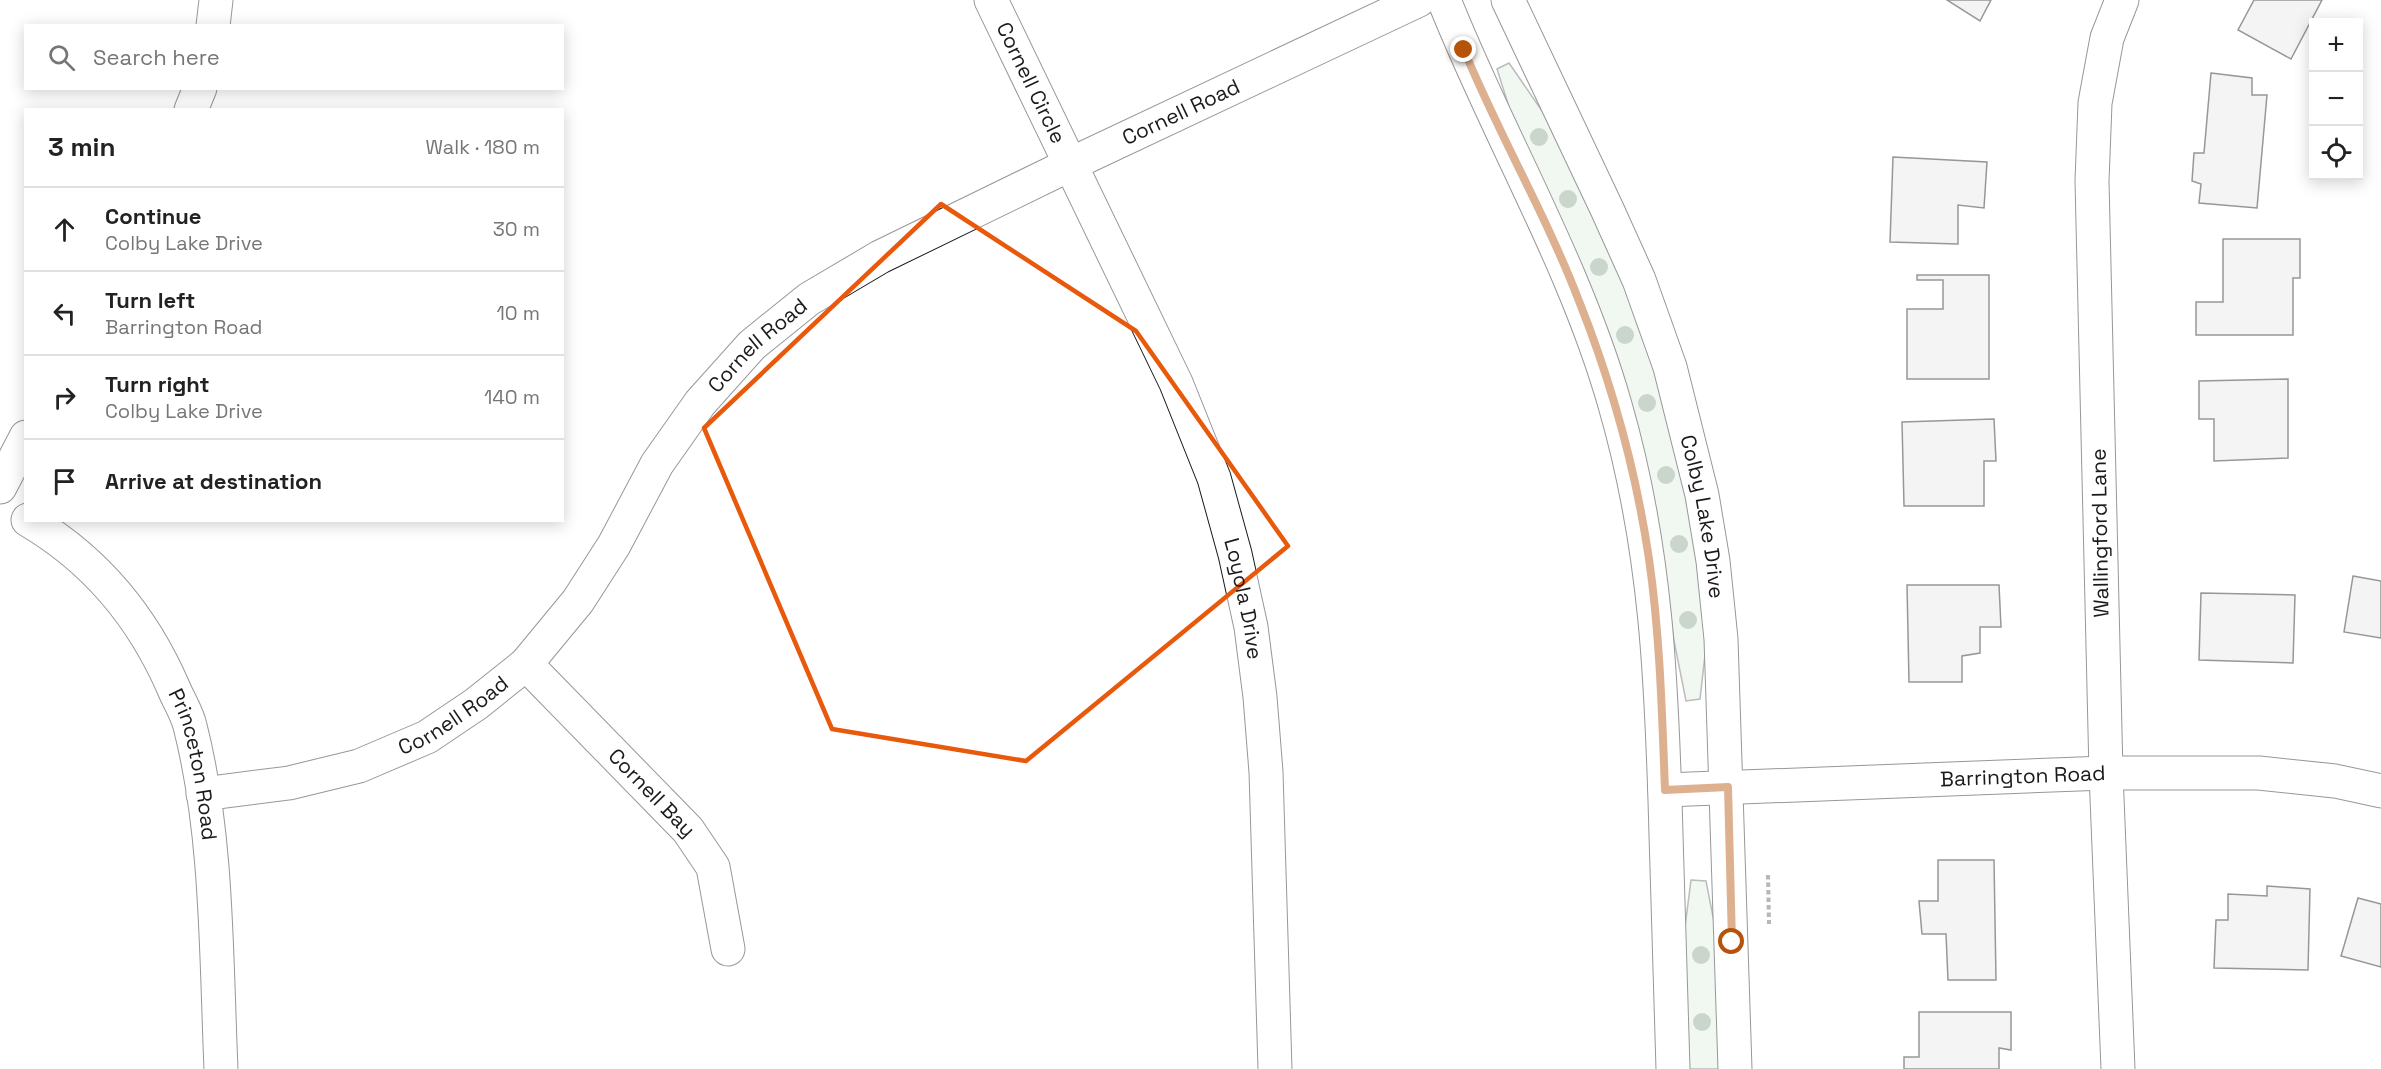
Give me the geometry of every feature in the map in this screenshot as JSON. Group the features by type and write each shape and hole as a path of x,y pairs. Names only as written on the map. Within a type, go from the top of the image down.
{"street":[{"path":"213,24 216,0"},
{"name":"Cornell Circle","path":"991,0 1071,164"},
{"name":"Cornell Road","path":"203,794 289,783 359,766 427,737 476,704 526,664 578,601 615,546 657,464 700,403 752,345 809,298 879,257 1419,0"},
{"path":"1444,0 1475,77 1579,299 1616,406 1637,491 1651,571 1661,683 1673,1069"},
{"name":"Colby Lake Drive","path":"1508,0 1628,254 1670,367 1691,448 1713,561 1721,639 1728,787 1735,1069"},
{"name":"Wallingford Lane","path":"2118,1069 2106,773 2092,181 2095,104 2107,38 2122,0"},
{"path":"192,108 199,90"},
{"name":"Loyola Drive","path":"1071,164 1176,383 1214,478 1235,554 1251,627 1266,772 1275,1069"},
{"path":"0,487 24,441"},
{"name":"Princeton Road","path":"0,504 24,518"},
{"name":"Princeton Road","path":"30,522 88,562 130,609 164,666 190,724 203,794 213,889 220,1069"},
{"name":"Cornell Bay","path":"526,664 688,830 714,867 728,950"},
{"name":"Barrington Road","path":"1665,790 2106,773 2259,773 2335,781 2381,791"}],"highlighted area":[{"path":"941,204 1136,331 1288,546 1026,761 832,729 704,428"}],"green space":[{"path":"1509,63 1549,121 1622,280 1650,354 1673,435 1697,549 1706,646 1700,699 1686,701 1674,641 1660,532 1515,126 1497,69"},
{"path":"1691,880 1706,881 1716,932 1721,1069 1687,1069 1684,935"}],"building":[{"path":"1947,0 1991,0 1980,21"},
{"path":"2254,0 2322,0 2313,18 2309,18 2309,25 2291,59 2238,30"},
{"path":"2211,73 2252,78 2252,95 2267,95 2257,208 2199,203 2201,184 2192,181 2194,153 2204,153"},
{"path":"1893,157 1987,162 1984,208 1958,205 1958,244 1890,242"},
{"path":"2223,239 2300,239 2300,278 2293,278 2293,335 2196,335 2196,302 2223,302"},
{"path":"1917,275 1989,275 1989,379 1907,379 1907,309 1943,309 1943,280 1917,280"},
{"path":"2288,379 2288,458 2214,461 2214,419 2199,419 2199,381"},
{"path":"1994,419 1996,461 1984,461 1984,506 1904,506 1902,422"},
{"path":"2353,576 2381,581 2381,638 2344,632"},
{"path":"1907,585 1999,585 2001,627 1980,627 1980,653 1962,656 1962,682 1909,682"},
{"path":"2201,593 2295,595 2293,663 2199,660"},
{"path":"1938,860 1994,860 1996,980 1948,980 1946,934 1922,934 1919,901 1938,901"},
{"path":"2267,886 2310,889 2308,970 2214,968 2216,920 2228,920 2228,894 2267,896"},
{"path":"2358,898 2381,904 2381,967 2341,956"},
{"path":"1919,1012 2011,1012 2011,1050 1999,1048 1999,1069 1904,1069 1904,1057 1919,1057"}],"route":[{"path":"1464,50 1579,299 1611,391 1631,466 1650,562 1659,649 1665,790 1728,787 1732,942"}]}
